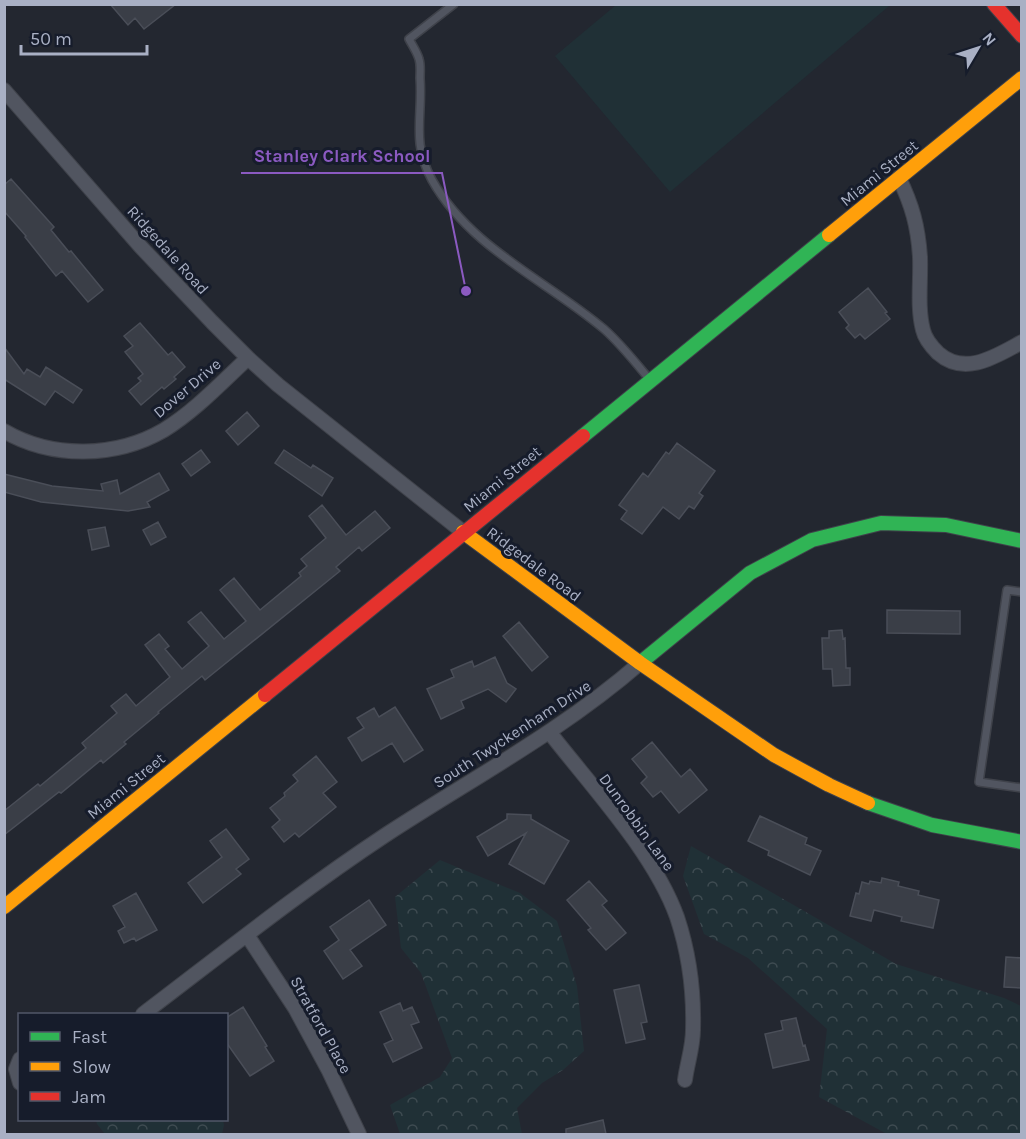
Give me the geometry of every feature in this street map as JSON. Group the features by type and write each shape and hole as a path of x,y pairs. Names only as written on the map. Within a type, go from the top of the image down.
{"street":[{"path":"994,4 1022,36"},
{"name":"Miami Street","path":"4,907 1022,78"},
{"name":"Ridgedale Road","path":"4,90 140,246 248,358 278,385 464,532 640,663 774,755 829,785 878,807 932,825 1022,842"},
{"path":"899,178 911,202 916,227 920,257 923,330 931,346 949,360 969,364 989,360 1022,342"},
{"name":"Dover Drive","path":"4,431 35,445 56,450 91,451 126,447 165,429 206,398 248,358"},
{"name":"South Twyckenham Drive","path":"144,1013 321,879 383,837 550,733 611,689 750,573 812,540 881,523 946,525 1022,541"},
{"name":"Dunrobbin Lane","path":"550,733 639,847 660,881 676,917 687,952 692,993 693,1032 685,1080"},
{"name":"Stratford Place","path":"247,935 295,1008 359,1134"}],"lane":[{"path":"454,4 409,39 419,59 421,89 419,144 422,160 431,178 451,210 464,223 483,240 603,328 628,352 650,380"},
{"path":"1022,592 1007,590 979,782 1022,788"}],"green space":[{"path":"888,4 889,6 670,192 555,56 616,5"},
{"path":"691,846 896,964 1004,998 1021,1006 1021,1134 887,1134 819,1097 827,1029 748,958 704,934 683,876"},
{"path":"440,860 520,893 557,921 577,986 584,1051 563,1070 542,1083 517,1108 522,1134 400,1134 390,1105 440,1077 452,1058 421,973 401,948 395,897"},
{"path":"96,1121 223,1121 224,1125 222,1134 105,1134"}],"building":[{"path":"110,4 176,4 144,29 135,18 128,25"},
{"path":"11,179 54,227 51,230 103,290 88,302 62,271 56,276 4,211 4,185"},
{"path":"868,288 890,319 865,339 860,334 855,338 846,328 849,325 839,312"},
{"path":"140,323 168,355 172,352 185,367 174,377 176,379 164,389 162,387 141,405 129,391 141,381 138,378 143,374 125,352 133,346 124,336"},
{"path":"4,347 24,374 27,369 40,377 46,367 82,390 73,403 55,391 45,405 4,379"},
{"path":"247,412 259,426 238,445 226,431"},
{"path":"677,443 715,471 699,493 703,496 694,509 689,506 679,519 663,507 642,534 621,519 627,511 619,505 643,473 648,477 666,452 669,454"},
{"path":"201,450 210,462 191,476 182,464"},
{"path":"284,450 311,468 313,465 333,478 322,496 275,463"},
{"path":"159,473 169,490 147,502 150,507 128,511 41,502 4,492 4,474 52,486 103,491 101,484 117,480 120,494"},
{"path":"322,505 346,535 375,511 390,528 362,551 359,547 336,567 340,571 205,680 202,676 158,712 103,763 101,760 4,835 4,811 38,784 40,786 86,748 82,743 117,713 111,706 126,694 136,706 170,677 145,645 159,634 169,646 165,649 182,669 209,646 188,622 201,612 224,639 246,621 220,590 234,578 260,610 301,576 299,573 307,566 301,559 326,538 309,516"},
{"path":"158,522 166,537 151,545 143,530"},
{"path":"105,527 109,546 92,550 88,530"},
{"path":"887,610 960,611 960,634 887,633"},
{"path":"519,622 548,657 532,671 503,636"},
{"path":"842,630 843,639 845,638 846,668 850,668 850,685 833,686 832,669 823,669 822,638 829,638 829,631"},
{"path":"495,657 507,683 516,689 506,702 488,689 461,701 464,708 441,719 427,689 454,677 451,670 472,661 474,667"},
{"path":"395,707 423,750 404,762 392,743 362,761 348,738 364,728 357,718 374,708 379,717"},
{"path":"652,742 681,777 690,769 707,790 679,813 661,791 653,797 641,783 647,777 632,759"},
{"path":"316,756 337,782 323,793 336,807 299,837 295,833 284,842 272,827 280,820 270,808 298,781 293,775"},
{"path":"507,814 531,815 531,819 569,841 544,884 509,864 526,833 488,856 477,837 507,819"},
{"path":"760,816 807,838 805,844 821,851 810,875 768,855 769,851 748,841"},
{"path":"226,829 249,859 236,869 241,874 203,903 188,883 222,857 210,841"},
{"path":"882,878 899,882 898,886 919,891 918,895 939,900 933,928 901,921 902,917 874,910 871,921 850,916 856,893 859,894 862,882 881,883"},
{"path":"589,881 607,901 602,905 626,933 606,950 588,930 591,928 567,900"},
{"path":"136,893 157,930 136,941 134,938 124,943 118,931 125,927 113,906"},
{"path":"369,900 386,925 350,950 362,966 343,979 324,951 339,940 330,927"},
{"path":"1006,957 1022,958 1022,988 1004,987"},
{"path":"639,985 647,1022 641,1023 645,1039 626,1043 614,990"},
{"path":"400,1003 403,1011 412,1007 419,1022 411,1025 422,1048 393,1062 384,1044 393,1040 380,1012"},
{"path":"243,1007 274,1061 250,1076 228,1045 228,1017"},
{"path":"796,1018 809,1060 773,1068 765,1034 783,1030 781,1021"},
{"path":"603,1120 606,1134 566,1134 566,1129"}],"traffic: fast":[{"path":"583,436 829,235"},
{"path":"640,663 750,573 812,540 881,523 946,525 1022,541"},
{"path":"868,803 932,825 1022,842"}],"traffic: slow":[{"path":"829,235 1022,78"},
{"path":"463,532 640,663 774,755 868,803"},
{"path":"4,907 265,695"}],"traffic: jam":[{"path":"994,4 1022,36"},
{"path":"265,695 583,436"}],"place":[{"name":"Stanley Clark School","path":"466,291"}]}
